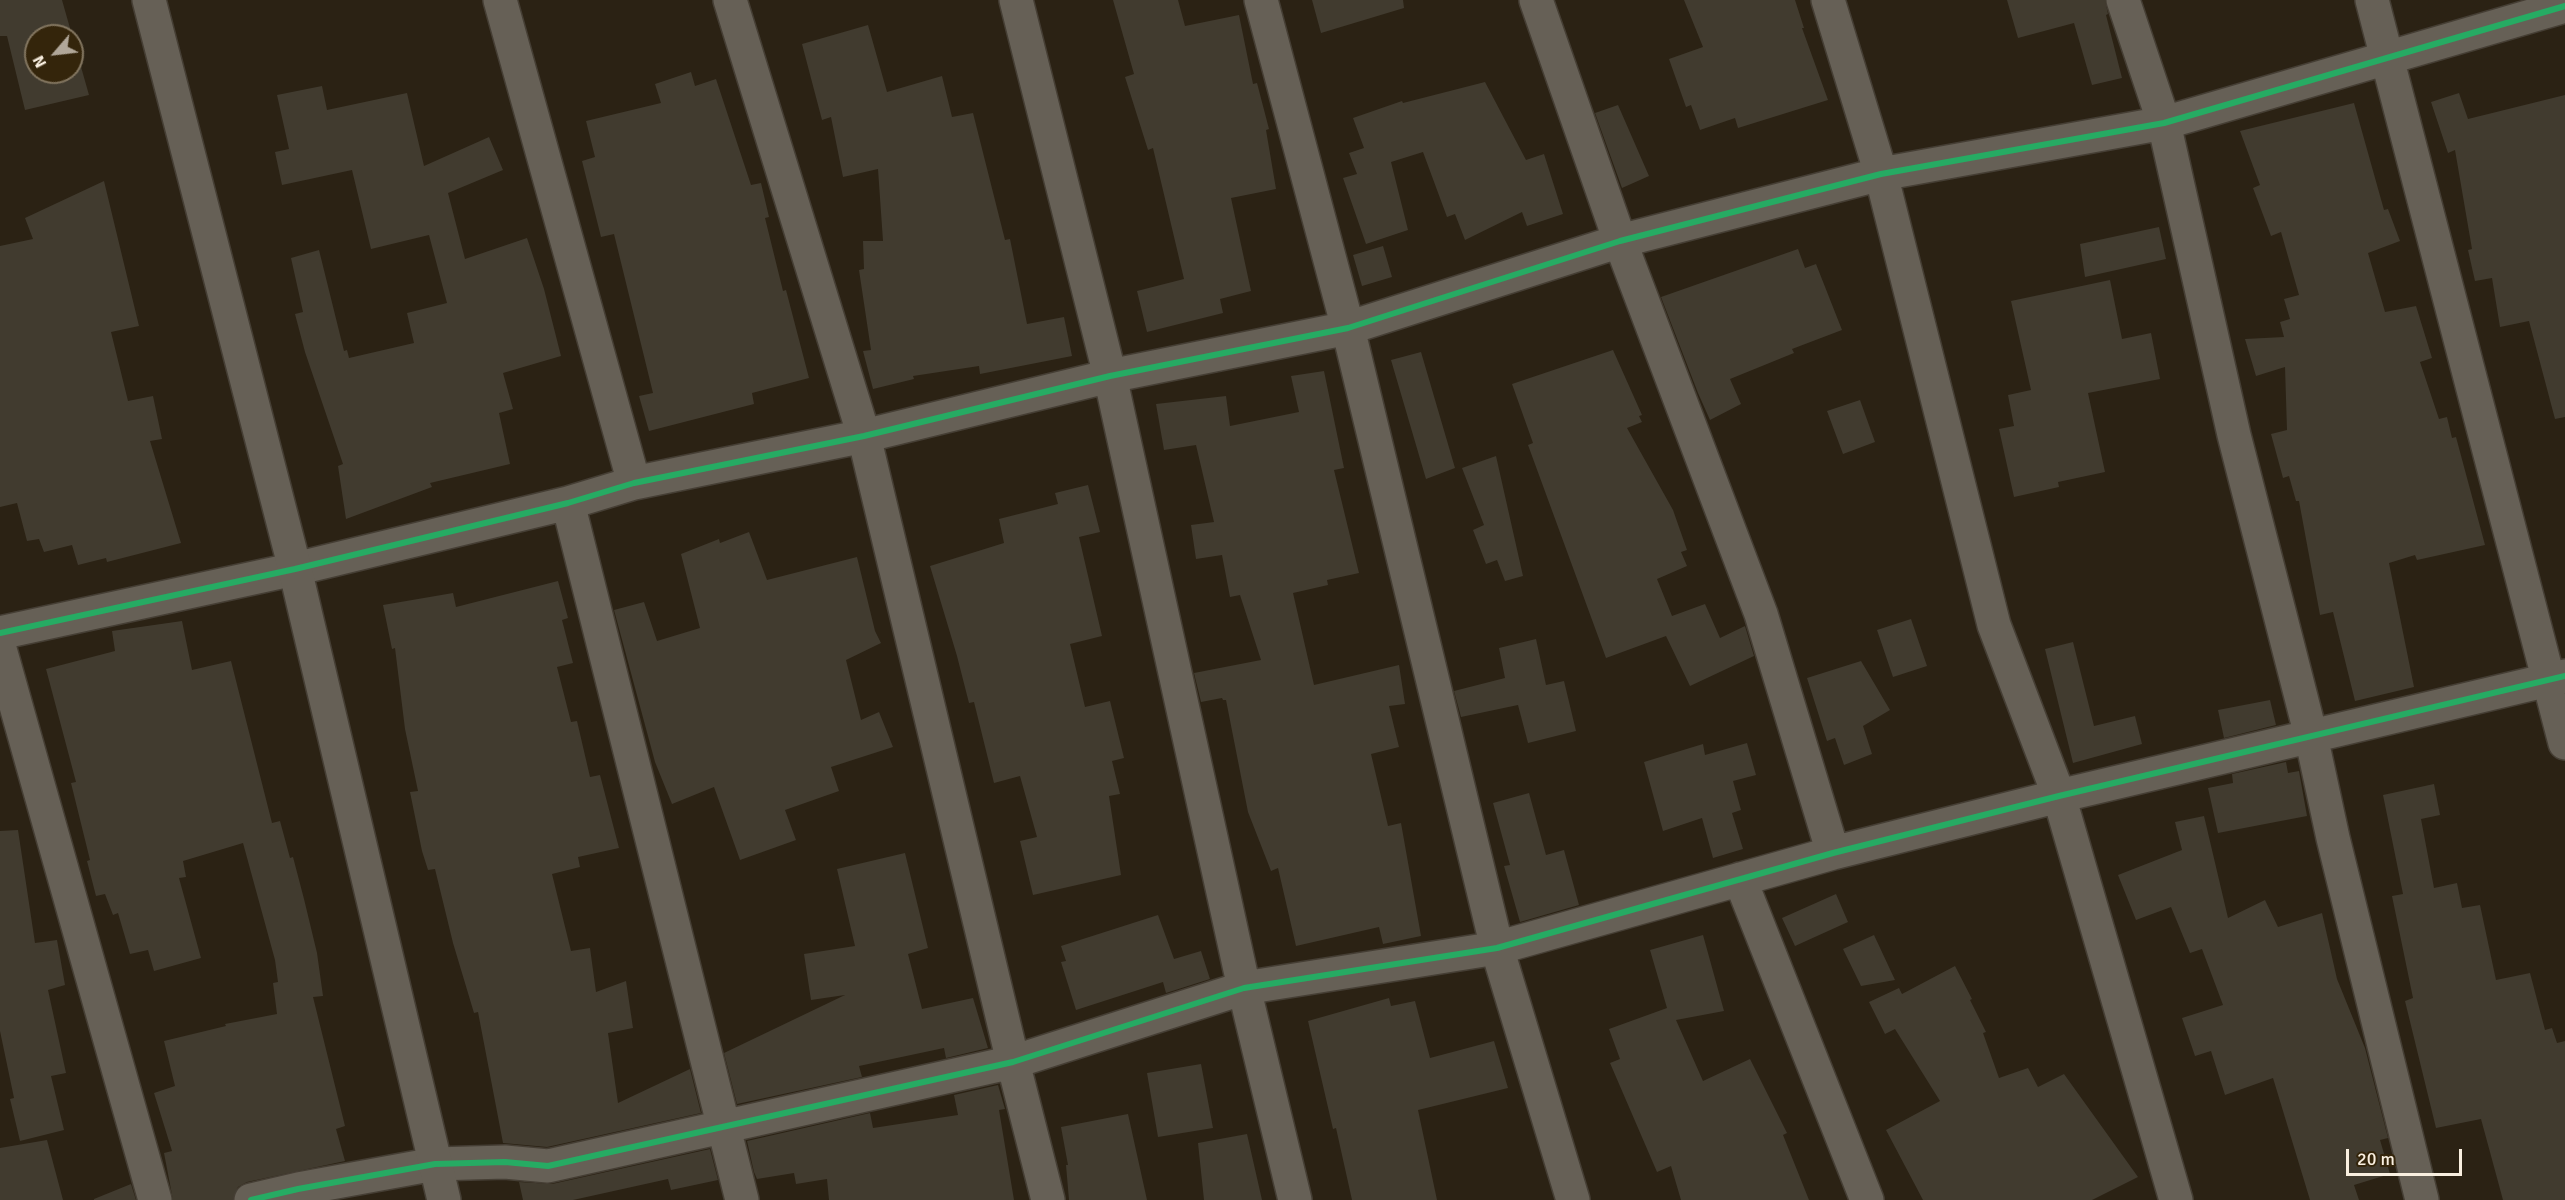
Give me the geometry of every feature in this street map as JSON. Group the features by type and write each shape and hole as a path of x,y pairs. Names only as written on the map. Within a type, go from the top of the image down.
{"street":[{"path":"149,0 295,569 444,1200"},
{"path":"500,0 634,483"},
{"path":"730,0 864,436 1012,1062 1048,1200"},
{"path":"1016,0 1110,376 1244,987 1294,1200"},
{"path":"1261,0 1348,328 1497,948 1573,1200"},
{"path":"1536,0 1620,241 1761,614 1833,853"},
{"path":"1827,0 1881,174 1994,626 2059,796 2176,1200"},
{"path":"2123,0 2164,123 2234,435 2311,736 2333,838 2422,1200"},
{"path":"2372,0 2556,678 2565,743"},
{"path":"0,633 295,569 568,503 634,483 864,436 1110,376 1348,328 1620,241 1881,174 2164,123 2565,6"},
{"path":"568,503 742,1200"},
{"path":"0,649 155,1200"},
{"path":"251,1200 435,1164 505,1162 548,1166 1012,1062 1244,987 1497,948 1833,853 2059,796 2556,678"},
{"path":"1740,879 1867,1200"}],"building":[{"path":"0,0 62,0 69,24 24,24 24,84 84,84 84,77 89,95 25,110 7,36 0,36"},
{"path":"1113,0 1178,0 1185,26 1239,15 1253,84 1257,83 1269,129 1266,130 1276,189 1231,198 1251,291 1220,299 1223,313 1147,332 1137,291 1184,279 1153,148 1148,150 1125,77 1134,74"},
{"path":"1312,0 1403,0 1404,8 1321,33"},
{"path":"1684,0 1795,0 1804,28 1802,28 1828,100 1738,128 1735,118 1700,130 1691,105 1686,107 1669,59 1703,47"},
{"path":"2007,0 2105,0 2108,14 2106,15 2122,78 2092,85 2074,23 2018,38"},
{"path":"868,25 887,92 942,76 952,117 973,113 1005,240 1010,239 1027,324 1064,317 1072,356 980,374 979,366 913,376 914,379 873,389 863,351 871,350 859,270 864,269 863,241 883,241 878,169 843,177 831,117 822,120 802,44"},
{"path":"691,72 695,86 716,79 751,185 761,183 769,217 765,218 783,291 786,290 809,378 752,393 754,404 649,431 639,396 653,393 614,234 601,237 582,161 595,157 586,121 661,103 655,84"},
{"path":"1485,82 1526,160 1544,154 1563,214 1527,226 1522,212 1465,240 1455,214 1447,217 1423,152 1391,162 1408,230 1366,244 1343,178 1357,174 1349,153 1364,148 1353,118 1402,101 1403,103"},
{"path":"322,86 327,110 407,93 424,166 489,137 503,170 448,193 465,259 527,238 544,289 561,356 503,373 513,409 499,413 510,464 430,483 432,487 346,519 338,466 343,464 305,352 295,314 303,312 291,258 319,250 344,351 347,350 349,358 414,343 407,313 447,303 429,235 371,249 352,170 282,185 275,152 289,149 277,95"},
{"path":"2459,93 2468,119 2565,95 2565,417 2555,419 2529,321 2500,327 2492,278 2475,281 2468,250 2472,249 2455,150 2448,153 2431,102"},
{"path":"2354,103 2384,210 2388,209 2400,241 2368,253 2385,312 2416,306 2432,358 2420,362 2439,419 2447,417 2452,438 2456,437 2485,545 2417,560 2415,555 2389,563 2414,687 2355,701 2333,612 2320,615 2299,501 2296,501 2289,476 2283,478 2271,434 2287,430 2285,367 2256,376 2245,339 2284,337 2280,322 2290,319 2284,299 2299,295 2281,232 2271,236 2253,188 2260,185 2240,131"},
{"path":"1618,105 1649,176 1622,188 1595,113"},
{"path":"104,181 139,326 111,332 128,401 153,396 162,439 150,441 181,543 107,562 106,558 78,565 72,545 44,552 39,539 27,541 17,503 0,507 0,246 33,239 25,218"},
{"path":"2159,227 2166,259 2085,277 2080,244"},
{"path":"1383,246 1392,277 1362,286 1353,255"},
{"path":"1798,249 1805,268 1816,264 1842,330 1792,349 1794,353 1730,379 1741,404 1710,420 1661,297"},
{"path":"2110,280 2122,339 2151,333 2160,379 2088,393 2105,472 2058,482 2059,487 2014,497 1999,429 2014,426 2008,395 2031,390 2011,301"},
{"path":"1613,350 1642,415 1639,416 1642,422 1627,428 1673,510 1687,550 1681,552 1687,566 1657,579 1672,616 1705,604 1720,638 1745,626 1754,656 1690,686 1666,636 1606,658 1528,445 1533,443 1512,384"},
{"path":"1421,352 1455,468 1426,479 1391,360"},
{"path":"1324,371 1344,468 1334,470 1359,573 1327,580 1328,585 1293,593 1314,685 1399,665 1405,704 1389,706 1399,747 1371,754 1388,826 1401,823 1421,936 1383,944 1379,927 1296,946 1278,868 1271,871 1248,812 1226,700 1222,698 1201,702 1194,673 1261,660 1240,595 1230,597 1222,555 1196,559 1191,525 1214,522 1196,445 1164,450 1156,404 1226,396 1230,426 1299,412 1291,376"},
{"path":"1860,400 1875,442 1843,454 1827,411"},
{"path":"1496,456 1523,576 1505,581 1497,560 1486,564 1473,530 1484,525 1462,468"},
{"path":"1088,485 1100,532 1079,537 1102,636 1070,644 1085,707 1110,701 1124,758 1112,761 1120,794 1109,796 1121,875 1033,895 1020,841 1037,837 1020,776 994,783 974,702 969,703 930,566 1004,543 999,519 1058,504 1055,493"},
{"path":"749,532 767,580 857,557 875,631 881,643 846,660 861,720 879,712 893,747 831,767 839,791 785,810 796,840 740,860 714,787 672,804 655,762 614,610 644,602 657,641 700,628 681,554 719,539 720,543"},
{"path":"558,581 568,618 562,620 573,663 557,667 571,722 577,721 590,777 600,775 619,848 578,857 580,867 552,874 571,951 590,948 596,992 626,981 633,1028 608,1033 618,1103 690,1069 701,1113 547,1147 503,1143 478,1012 474,1013 453,943 435,869 428,870 422,851 410,792 418,791 405,729 395,648 392,649 383,605 453,593 456,607"},
{"path":"1911,619 1927,666 1893,677 1877,630"},
{"path":"182,621 192,670 231,661 272,823 280,821 290,858 293,857 304,899 317,953 323,996 313,997 345,1126 336,1129 345,1161 247,1182 238,1187 233,1200 173,1200 164,1153 172,1151 154,1093 175,1086 164,1041 226,1026 225,1024 277,1014 273,983 278,982 275,960 243,843 183,861 186,877 179,878 201,958 154,971 148,950 130,954 118,913 113,915 105,894 96,896 87,861 90,860 71,783 76,782 46,669 115,651 112,631"},
{"path":"1536,639 1546,685 1564,681 1576,731 1528,743 1518,705 1461,717 1454,691 1505,678 1499,648"},
{"path":"2073,642 2094,726 2135,716 2142,744 2073,763 2045,649"},
{"path":"1861,661 1890,710 1863,726 1872,754 1844,765 1835,738 1827,741 1807,678"},
{"path":"2270,700 2276,725 2224,738 2218,710"},
{"path":"1747,743 1756,775 1733,781 1741,810 1732,813 1743,849 1713,858 1702,818 1663,831 1644,762 1703,744 1705,755"},
{"path":"2286,762 2288,773 2299,771 2307,816 2218,833 2208,788 2233,783 2232,774"},
{"path":"2434,784 2440,815 2421,819 2434,888 2457,883 2462,908 2480,905 2496,980 2530,973 2545,1030 2552,1028 2557,1043 2565,1041 2565,1200 2503,1200 2481,1119 2436,1128 2405,1001 2413,998 2392,896 2403,894 2383,795"},
{"path":"1529,793 1546,855 1564,850 1579,905 1520,922 1504,866 1510,865 1493,803"},
{"path":"2204,816 2228,918 2265,900 2278,927 2322,913 2337,979 2365,1048 2388,1138 2380,1140 2390,1174 2354,1185 2359,1200 2310,1200 2273,1078 2225,1095 2211,1051 2195,1056 2182,1018 2223,1005 2202,949 2190,953 2171,907 2136,920 2118,875 2182,850 2175,822"},
{"path":"18,830 35,943 57,940 65,985 48,990 66,1073 51,1076 64,1130 20,1141 10,1099 14,1098 0,1031 0,831"},
{"path":"905,853 928,948 908,954 922,1009 973,998 988,1048 946,1058 944,1048 859,1066 862,1077 737,1104 724,1053 845,995 811,1000 804,954 855,946 837,869"},
{"path":"1836,894 1848,922 1795,946 1782,918"},
{"path":"1158,915 1174,959 1201,951 1210,979 1166,993 1163,982 1076,1010 1061,962 1066,961 1061,946"},
{"path":"1703,935 1724,1011 1676,1020 1703,1081 1750,1059 1787,1133 1783,1135 1809,1200 1681,1200 1671,1166 1657,1172 1610,1063 1620,1059 1609,1029 1667,1008 1650,950"},
{"path":"1874,935 1895,980 1861,986 1843,949"},
{"path":"1955,966 1986,1032 1983,1033 1999,1078 2028,1068 2038,1087 2064,1074 2138,1177 2092,1200 1923,1200 1886,1130 1940,1101 1895,1029 1885,1034 1869,1002 1899,988 1902,994"},
{"path":"1389,998 1391,1006 1415,1001 1430,1058 1494,1041 1508,1088 1418,1110 1437,1200 1352,1200 1336,1128 1333,1129 1308,1021"},
{"path":"1201,1064 1213,1128 1158,1137 1147,1073"},
{"path":"998,1085 1005,1109 999,1110 1014,1200 829,1200 827,1179 796,1184 794,1173 757,1179 754,1172 747,1141 870,1113 873,1128 958,1115 954,1095"},
{"path":"1128,1114 1147,1200 1069,1200 1066,1165 1068,1165 1061,1127"},
{"path":"1247,1134 1262,1200 1204,1200 1198,1143"},
{"path":"47,1140 63,1200 0,1200 0,1148"},
{"path":"710,1149 718,1180 671,1190 668,1179 573,1200 523,1200 519,1182 552,1184"},
{"path":"131,1184 136,1200 94,1200 94,1199"}],"cycle path":[{"path":"0,633 295,569 568,503 634,483 864,436 1110,376 1348,328 1620,241 1881,174 2164,123 2565,6"},
{"path":"251,1200 435,1164 505,1162 548,1166 1013,1062 1244,988 1497,948 1833,853 2059,796 2565,676"}]}
